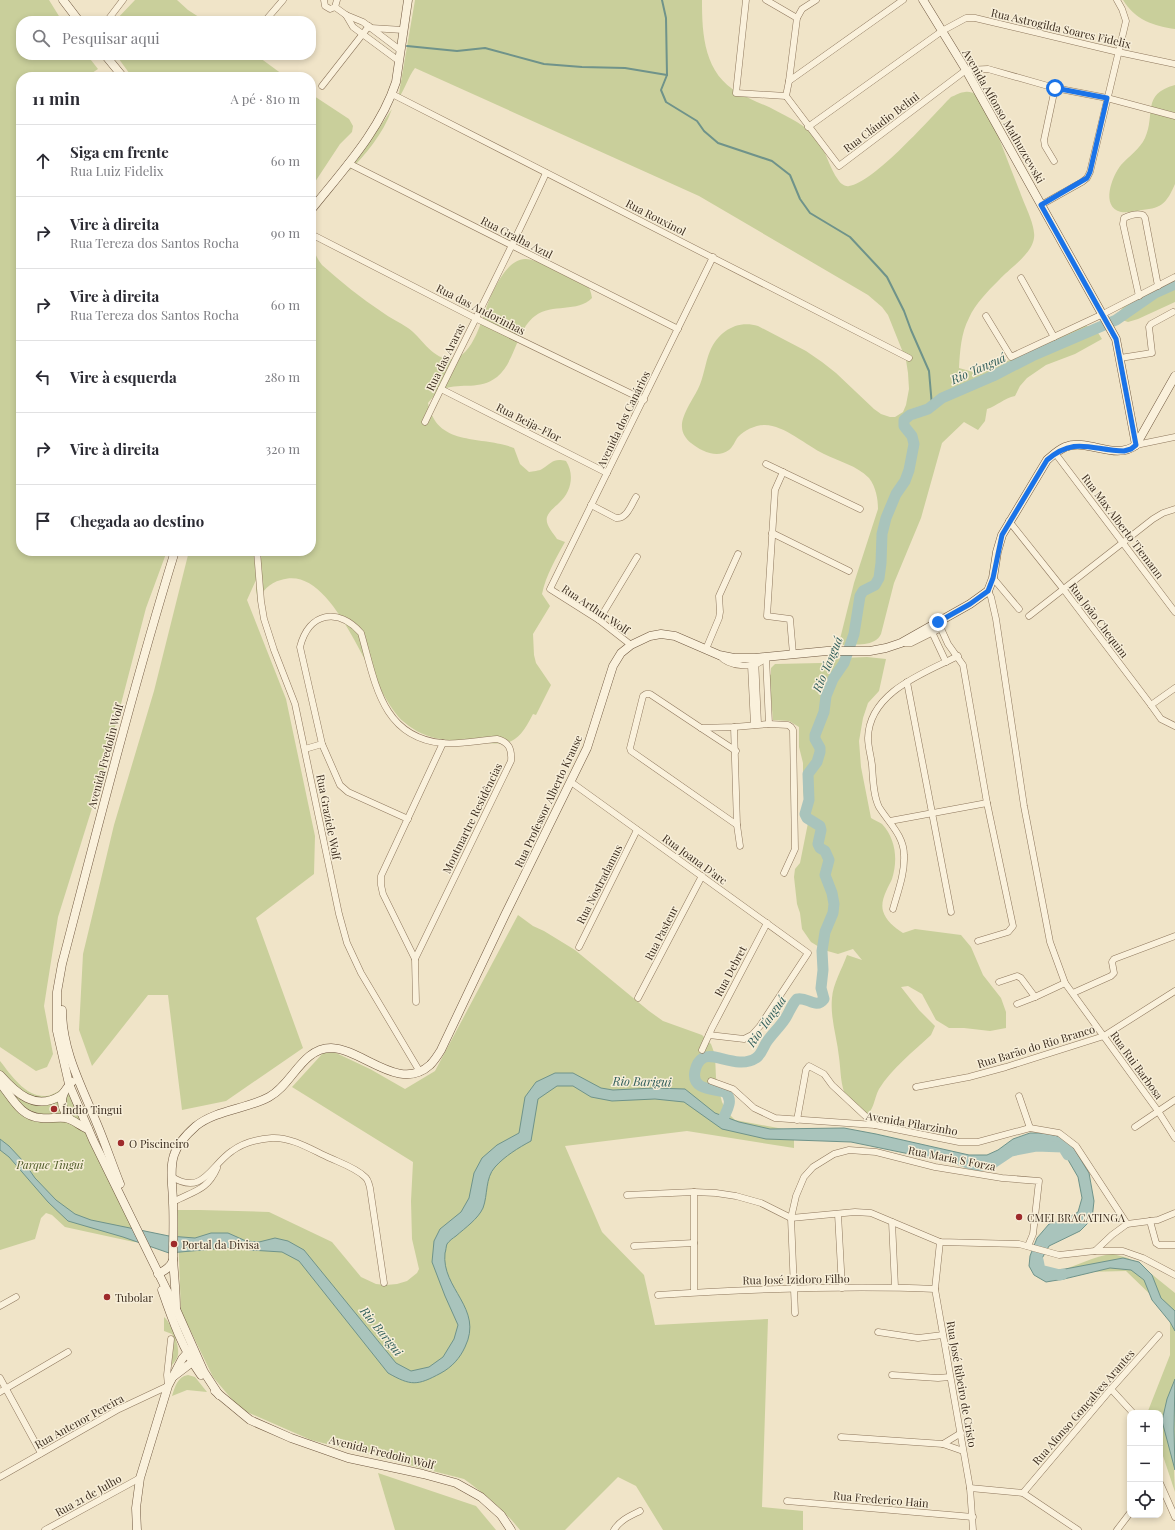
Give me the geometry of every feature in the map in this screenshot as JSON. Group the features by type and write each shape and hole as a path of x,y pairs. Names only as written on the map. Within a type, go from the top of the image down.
{"street":[{"path":"63,0 75,16"},
{"path":"111,16 124,0"},
{"path":"270,16 283,0"},
{"path":"324,0 324,5 327,8 332,9 336,7"},
{"path":"336,7 337,0"},
{"path":"316,204 375,126 392,94 396,82 408,0"},
{"path":"746,0 736,93 786,96 797,18 802,9 816,0"},
{"path":"766,0 797,18"},
{"path":"789,81 903,0"},
{"name":"Avenida Affonso Mathuzcewski","path":"923,0 966,70 1116,339 1136,445"},
{"path":"1041,205 1087,178 1090,172 1126,21 1117,0"},
{"path":"336,7 346,15 356,18 370,27 400,50"},
{"path":"346,15 350,24 362,35 399,61"},
{"name":"Rua Astrogilda Soares Fidelix","path":"808,127 942,31 966,18 975,18 1175,64"},
{"path":"370,27 403,30"},
{"path":"322,86 370,27"},
{"path":"109,60 118,72"},
{"path":"966,70 988,69 1055,88 1107,98 1175,116"},
{"name":"Rua Cláudio Belini","path":"786,96 839,166 966,70"},
{"path":"1054,161 1045,146 1044,140 1055,88"},
{"name":"Rua Rouxinol","path":"392,94 909,358"},
{"name":"Rua Gralha Azul","path":"348,163 678,329"},
{"name":"Rua das Araras","path":"425,422 475,318 513,246 546,172"},
{"path":"1139,296 1123,224 1124,218 1139,214 1143,215 1145,218 1158,286"},
{"name":"Rua das Andorinhas","path":"316,237 475,318 644,400"},
{"name":"Avenida dos Canários","path":"550,589 713,257"},
{"path":"986,316 1011,357 1103,314 1175,277"},
{"path":"1020,278 1054,337"},
{"path":"1120,358 1152,353 1149,327 1151,324 1172,312"},
{"path":"988,591 993,578 1002,535 1009,521 1047,460 1055,453 1066,447 1077,445 1124,451 1131,449 1136,445 1175,376"},
{"name":"Rua Beija-Flor","path":"441,389 607,473"},
{"path":"1136,445 1175,437"},
{"name":"Rua Max Alberto Tiemann","path":"1055,453 1174,610"},
{"path":"766,464 860,509"},
{"path":"783,472 775,490 768,616 790,619 793,654"},
{"path":"591,505 616,518 621,518 625,516 636,497"},
{"path":"1029,616 1153,519 1163,513 1175,509"},
{"name":"Rua João Chequim","path":"1009,521 1064,590 1161,719 1175,726"},
{"path":"772,534 849,571"},
{"path":"706,649 719,618 719,596 738,554"},
{"name":"Avenida Fredolin Wolf","path":"173,556 153,623 115,762 61,968 62,1015 63,1046 70,1084 93,1140 176,1309 192,1355"},
{"name":"Rua Graziele Wolf","path":"257,556 264,619 274,650 295,704 347,943 361,973 420,1072"},
{"path":"599,620 637,557"},
{"path":"993,578 1019,609"},
{"name":"Rua Arthur Wolf","path":"550,589 599,620 631,645"},
{"name":"Rua Professor Alberto Krause","path":"420,1072 431,1065 441,1050 505,915 571,782 587,748 613,666 621,653 631,645 650,636 661,634 675,636 719,655 754,662 766,657 793,654 827,651 870,651 886,648 931,630 988,591"},
{"name":"Rua Rui Barbosa","path":"988,591 991,597 996,619 1024,806 1050,942 1065,983 1158,1111 1175,1138"},
{"name":"Montmartre Residências","path":"408,819 344,789 340,785 322,744 300,647 303,636 310,626 320,618 334,616 346,620 362,633 379,696 385,708 407,732 424,740 443,743 497,739 504,740 509,746 511,753 511,761 415,959"},
{"path":"940,625 948,644 963,665 987,803 1013,926 1008,932 978,941"},
{"path":"931,630 946,662"},
{"path":"893,909 903,870 904,854 900,838 890,821 879,807 876,797 868,738 870,726 874,714 881,702 888,695 907,682 958,656"},
{"path":"766,657 768,724"},
{"path":"754,662 756,724"},
{"path":"907,682 951,912"},
{"path":"1150,705 1175,688"},
{"path":"736,751 650,694 643,696 630,749 737,825"},
{"path":"701,728 734,727 756,724 788,724 792,727 795,849 784,873"},
{"path":"734,727 736,751 737,825 740,846"},
{"name":"Montmartre Residências","path":"416,1002 415,959 383,894 381,876 443,743"},
{"path":"305,749 322,744"},
{"name":"Rua Joana D'arc","path":"571,782 808,953 760,1026 752,1035 744,1039 709,1035"},
{"path":"890,821 987,803"},
{"name":"Rua Nostradamus","path":"579,947 637,830"},
{"name":"Rua Pasteur","path":"638,998 702,876"},
{"name":"Rua Debret","path":"702,1050 767,922"},
{"path":"1073,993 1111,976 1114,973 1112,962 1114,959 1175,936"},
{"path":"999,982 1017,976 1021,978 1035,997"},
{"path":"1017,1004 1065,983"},
{"name":"Rua Barão do Rio Branco","path":"916,1087 969,1077 1006,1067 1104,1036 1175,991"},
{"name":"Avenida Fredolin Wolf","path":"63,1046 97,1124 135,1224"},
{"path":"176,1309 173,1258 174,1231 172,1177 174,1154 184,1138 196,1126 211,1118 269,1097 281,1088 305,1060 318,1049 332,1048 346,1051 389,1071 401,1074 420,1072"},
{"path":"797,1120 806,1070 809,1066 824,1074 832,1085 874,1125"},
{"path":"0,1075 12,1089 21,1096 34,1101 48,1101 59,1097 64,1093"},
{"path":"80,1084 76,1081 70,1084 61,1101 62,1106 70,1119 80,1126 88,1129 97,1124"},
{"name":"Avenida Pilarzinho","path":"711,1081 732,1089 754,1108 775,1118 874,1125 959,1142 978,1142 1030,1128 1059,1134 1076,1146 1127,1224"},
{"path":"0,1083 15,1104 24,1113 34,1118 60,1117 70,1119"},
{"path":"1019,1096 1030,1128"},
{"path":"1135,1128 1175,1100"},
{"path":"172,1177 185,1183 193,1184 199,1181 218,1165 231,1151 251,1142 272,1138 285,1138 352,1168 366,1177 370,1188 384,1283"},
{"path":"93,1140 97,1142 103,1140"},
{"name":"Rua Maria S Forza","path":"791,1218 796,1196 804,1177 813,1167 834,1154 849,1150 876,1152 950,1170 1002,1178 1039,1181 1033,1234 1030,1246"},
{"path":"173,1202 207,1185 213,1178 218,1165"},
{"path":"185,1183 186,1195"},
{"path":"694,1192 694,1292"},
{"path":"627,1195 694,1192 716,1193 736,1196 761,1203 791,1218 855,1212 871,1213 940,1242 1019,1244 1059,1255 1096,1251 1123,1251 1143,1258 1175,1275"},
{"path":"1096,1251 1112,1235 1127,1224 1158,1220 1175,1213"},
{"path":"838,1214 842,1288"},
{"path":"791,1218 795,1313"},
{"path":"1150,1221 1156,1243 1175,1245"},
{"path":"892,1222 895,1287"},
{"name":"Rua José Ribeiro de Cristo","path":"940,1242 935,1289 970,1488 973,1530"},
{"path":"634,1246 694,1243"},
{"path":"158,1274 172,1265 173,1258"},
{"name":"Avenida Fredolin Wolf","path":"158,1274 169,1310 204,1380 219,1395 250,1420 291,1438 348,1458 456,1483 481,1497 501,1515 511,1530"},
{"name":"Rua José Izidoro Filho","path":"658,1295 694,1292 794,1289 895,1287 935,1289"},
{"path":"0,1306 16,1297"},
{"path":"878,1332 918,1338 943,1335"},
{"name":"Rua Afonso Gonçalves Arantes","path":"1023,1493 1159,1335"},
{"path":"168,1386 166,1375 171,1339"},
{"path":"0,1392 68,1352"},
{"path":"173,1376 192,1355"},
{"path":"137,1530 136,1508 140,1478 168,1386 173,1376 192,1355"},
{"path":"892,1375 938,1378 950,1377"},
{"path":"0,1378 41,1453"},
{"name":"Rua Antenor Pereira","path":"0,1477 119,1409 168,1386"},
{"path":"1111,1389 1130,1410"},
{"path":"943,1444 961,1434"},
{"path":"841,1437 943,1444 963,1451"},
{"name":"Rua 21 de Julho","path":"45,1530 140,1478"},
{"path":"970,1488 1023,1493 1078,1530"},
{"path":"1163,1490 1175,1518"},
{"name":"Rua Frederico Hain","path":"787,1501 972,1517"},
{"path":"614,1530 618,1524 640,1511"},
{"path":"1118,1530 1127,1517"}],"green space":[{"path":"0,0 49,0 59,16 16,16 16,60 91,60 98,69 94,72 16,72 16,556 165,556 146,608 103,773 58,917 44,1006 53,1054 47,1067 36,1071 0,1047"},
{"path":"135,0 177,0 197,16 120,16"},
{"path":"415,0 702,0 704,40 707,52 718,75 727,85 739,93 792,119 813,134 821,145 835,175 841,183 846,186 860,182 873,174 902,148 951,97 962,92 970,92 978,96 985,104 1029,215 1033,227 1034,238 1025,255 986,293 972,313 966,324 963,336 960,349 959,368 980,374 1083,325 1094,329 1102,339 1075,354 1046,365 1027,378 1020,386 1015,396 1007,398 987,409 985,421 978,430 964,422 942,443 921,518 894,583 881,634 874,641 865,644 843,645 840,639 854,583 878,509 876,493 869,478 859,470 824,454 780,428 765,425 754,427 738,437 729,450 724,453 714,454 704,451 689,441 683,431 682,423 685,413 698,389 708,356 714,344 718,338 730,329 743,325 758,326 806,351 836,373 874,409 881,414 895,417 903,412 906,405 909,389 908,373 906,360 888,315 882,307 868,295 699,196 415,68 398,99"},
{"path":"1123,0 1175,0 1175,29 1152,24 1146,21 1133,13"},
{"path":"120,60 263,60 279,72 128,72"},
{"path":"1175,85 1175,184 1167,200 1160,206 1149,209 1121,212 1115,209 1109,198 1114,176 1121,165 1143,142 1150,121 1153,99 1164,89"},
{"path":"316,97 349,119 353,126 352,132 340,144 316,180"},
{"path":"392,109 379,136 368,151 348,173"},
{"path":"316,255 322,265 344,284 366,301 408,328 436,355 448,359 457,358 464,353 470,345 476,336 498,281 509,267 518,260 530,260 546,265 566,273 586,284 591,292 592,298 586,303 542,312 529,322 524,329 508,363 497,377 484,384 457,386 444,389 437,393 428,403 433,417 441,427 451,434 462,438 501,444 514,448 520,464 529,472 541,470 558,460 566,461 569,466 571,478 569,489 563,499 552,509 547,517 547,523 557,539 565,542 549,573 542,594 550,606 533,634 536,663 551,685 536,715 533,714 523,732 512,741 498,744 439,739 422,734 413,729 404,722 391,707 351,633 335,609 319,590 301,579 281,580 266,588 258,602 256,590 260,571 247,600 286,699 315,836 314,874 256,918 303,1048 226,1101 182,1110 168,995 148,995 92,1066 79,1030 83,954 114,825 154,691 188,556 316,556"},
{"path":"1175,274 1175,302 1138,319 1128,322 1119,319 1118,313 1129,301"},
{"path":"867,657 886,659 879,691 868,703 863,718 859,741 861,767 871,818 882,824 887,830 893,843 895,857 892,879 883,898 883,911 891,924 903,933 915,929 961,935 971,947 983,975 1001,998 1006,1012 1006,1028 990,1031 949,1028 936,1020 922,994 908,986 901,987 919,1010 935,1026 931,1035 884,1081 879,1089 870,1112 863,1118 850,1104 843,1088 832,1005 834,987 847,955 862,960 853,949 838,954 824,950 811,942 802,929 794,877 795,869 800,863 808,823 803,791 803,763 799,747 799,727 789,721 773,720 769,677 771,674 771,668 775,664 821,663 841,658"},
{"path":"518,915 533,926 575,950 663,1021 702,1035 711,1044 715,1055 716,1078 722,1102 727,1112 735,1120 794,1131 794,1148 687,1131 565,1146 602,1232 644,1275 655,1325 768,1319 762,1507 803,1511 803,1530 663,1530 636,1486 618,1477 565,1530 520,1530 494,1503 464,1479 311,1440 240,1409 213,1377 181,1311 177,1210 269,1212 332,1242 361,1277 376,1284 397,1284 407,1281 417,1273 419,1269 412,1239 411,1201 413,1162 292,1087 323,1053 334,1052 370,1069 405,1089 435,1071"},
{"name":"Parque Tingui","path":"0,1061 20,1084 32,1093 39,1096 50,1095 69,1084 139,1242 65,1227 52,1215 46,1213 41,1218 35,1239 0,1250"},
{"path":"1113,1254 1128,1258 1144,1268 1175,1293 1175,1325 1155,1299 1126,1271 1084,1272 1050,1281 1038,1278 1034,1272 1056,1272 1092,1259"},
{"path":"164,1317 172,1329 178,1346 178,1356 171,1366 174,1338 172,1334 164,1331"},
{"path":"1170,1322 1175,1331 1175,1379 1171,1390 1175,1388 1175,1492 1163,1456 1163,1410 1148,1410 1170,1355"},
{"path":"188,1375 195,1377 207,1392 187,1390 172,1396 175,1386 179,1380"},
{"path":"378,1473 476,1506 496,1530 395,1530"}],"water":[{"path":"555,1073 573,1073 601,1088 613,1090 654,1088 685,1089 715,1113 739,1122 770,1129 844,1128 969,1155 987,1155 998,1150 1013,1139 1030,1133 1047,1133 1061,1137 1073,1147 1089,1173 1094,1201 1092,1219 1080,1231 1049,1246 1040,1262 1044,1273 1123,1258 1139,1262 1152,1275 1161,1298 1175,1311 1175,1331 1170,1322 1152,1300 1144,1280 1131,1270 1110,1268 1046,1282 1034,1275 1029,1266 1030,1256 1037,1238 1049,1224 1066,1219 1078,1212 1082,1198 1078,1177 1067,1158 1058,1147 1038,1144 1013,1147 988,1164 968,1166 851,1142 766,1139 722,1129 684,1102 655,1099 612,1101 591,1097 573,1086 557,1086 538,1099 531,1141 512,1152 495,1167 488,1181 485,1203 481,1212 447,1245 445,1253 445,1266 466,1310 469,1321 469,1333 465,1347 458,1358 445,1371 426,1380 414,1383 388,1373 299,1261 282,1252 250,1250 236,1247 169,1253 123,1237 68,1221 48,1202 9,1157 0,1150 0,1139 23,1161 35,1178 56,1200 75,1214 91,1220 169,1236 195,1238 211,1233 228,1233 246,1241 259,1242 275,1238 288,1241 304,1250 396,1363 411,1371 429,1367 443,1357 454,1339 458,1325 432,1262 434,1241 440,1229 461,1212 469,1198 474,1173 482,1158 497,1145 519,1133 525,1097 536,1082"},
{"path":"1175,1379 1175,1470 1163,1425 1163,1417 1167,1399"}],"waterway":[{"path":"662,0 666,18 667,75 661,90 666,102 697,121 704,131 718,143 772,161 790,175 800,199 810,213 850,237 887,277 904,311 929,371 932,406"},
{"path":"407,46 457,51 485,48 544,64 625,68 667,75"},
{"name":"Rio Tanguá","path":"723,1119 729,1105 728,1095 725,1092 704,1088 696,1082 695,1071 700,1061 707,1056 742,1062 756,1058 785,1019 797,999 804,999 815,1003 821,1002 824,999 821,988 823,970 822,951 825,932 833,913 834,904 832,893 825,875 829,860 825,851 820,848 818,844 821,830 820,826 807,818 805,814 809,800 808,774 817,762 820,752 815,735 824,712 826,696 833,679 844,663 854,634 860,596 863,591 875,585 879,578 882,534 886,518 896,494 905,481 909,470 914,444 912,436 904,426 904,420 910,415 928,409 942,398 993,376 1032,356 1116,320 1155,293 1175,284"},
{"name":"Rio Barigui","path":"960,1160 976,1166 993,1163 1011,1151 1036,1146 1063,1147 1068,1155"},
{"name":"Rio Barigui","path":"1038,1260 1040,1270 1060,1275 1063,1274"}],"place":[{"name":"Índio Tingui","path":"54,1109"},
{"name":"O Piscineiro","path":"121,1143"},
{"name":"CMEI BRACATINGA","path":"1019,1217"},
{"name":"Portal da Divisa","path":"174,1244"},
{"name":"Tubolar","path":"107,1297"}],"route":[{"path":"938,622 980,598 988,591 993,578 997,552 1002,535 1009,521 1047,460 1055,453 1066,447 1077,445 1124,451 1131,449 1136,445 1116,339 1041,205 1087,178 1090,172 1107,98 1055,88"}]}
